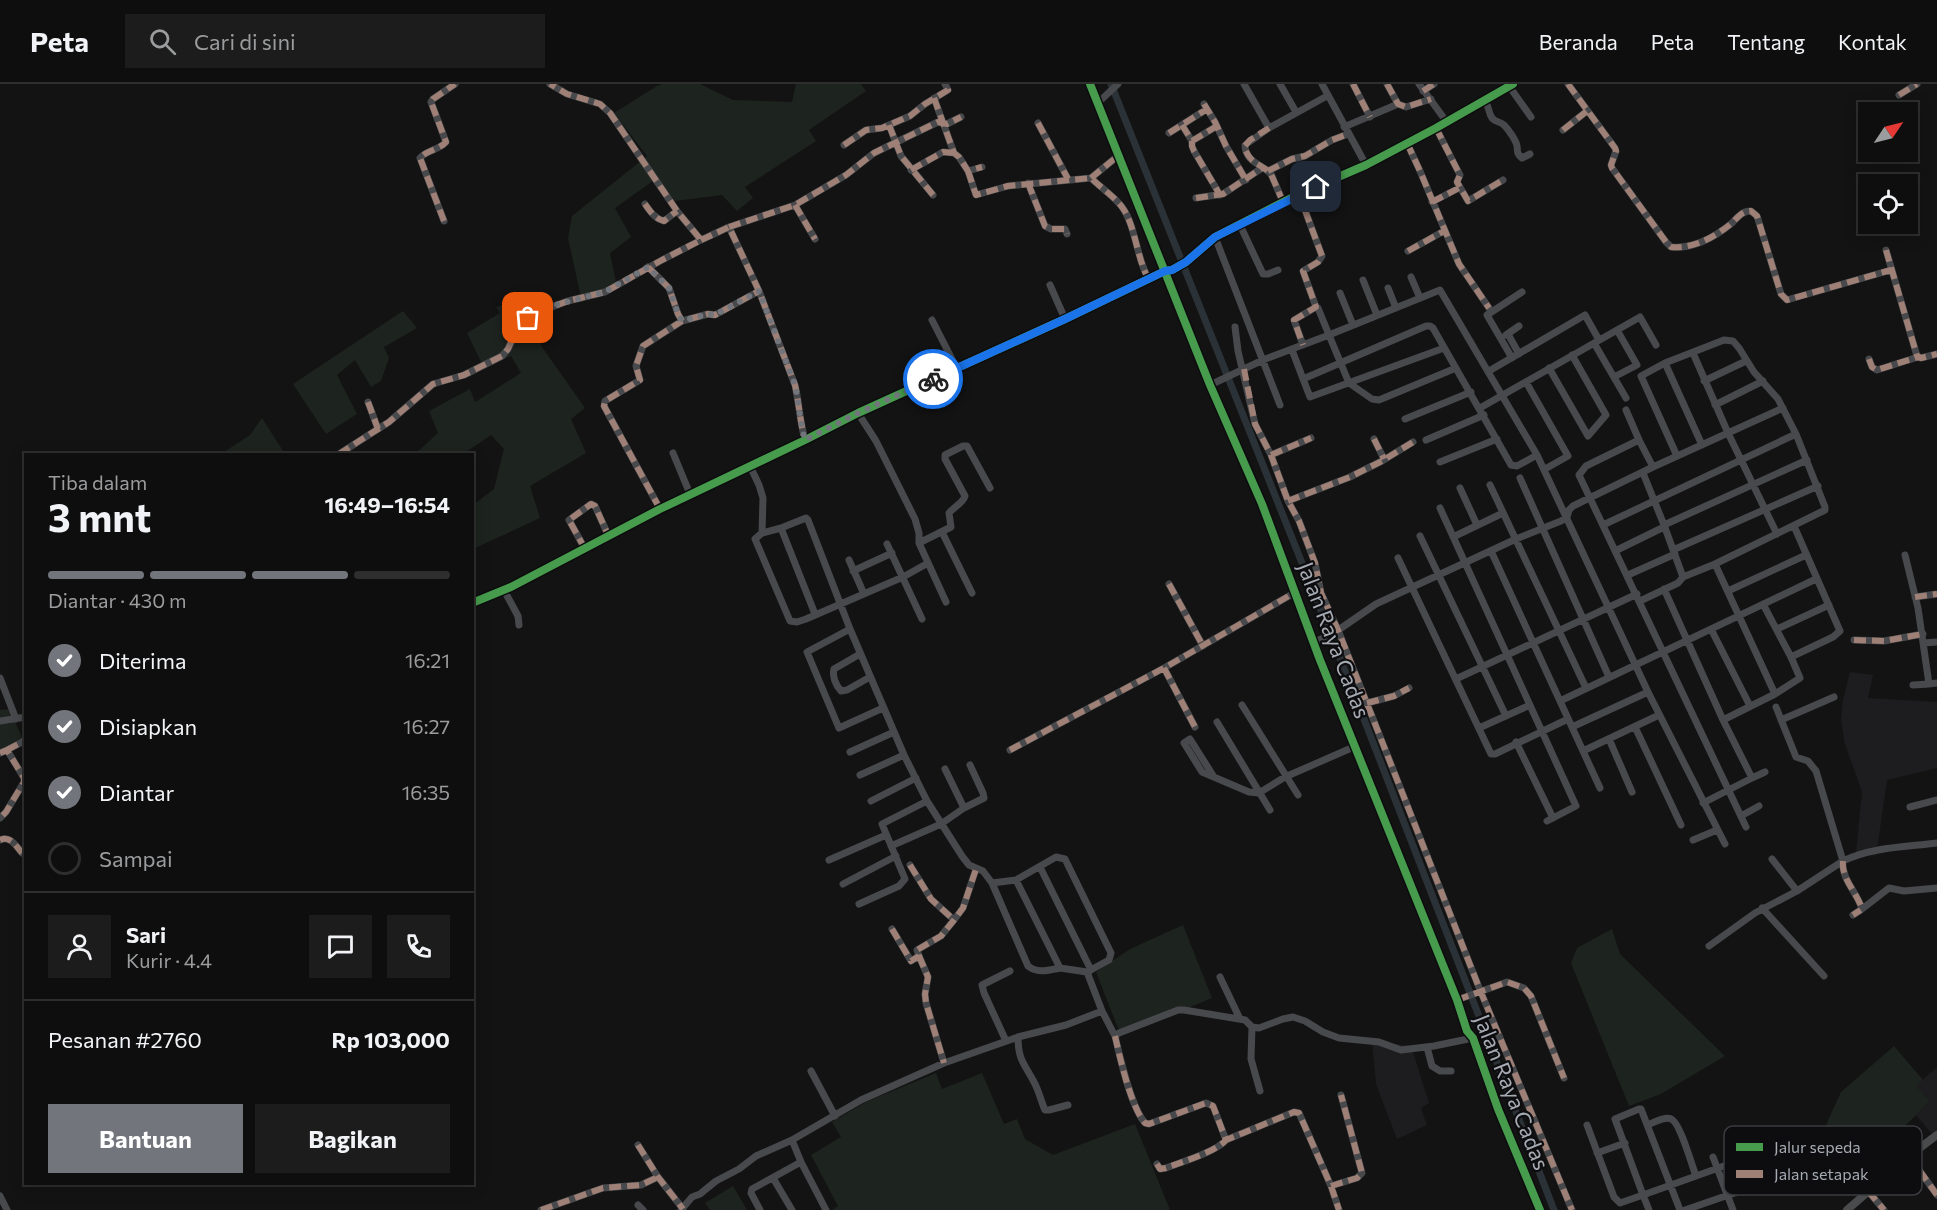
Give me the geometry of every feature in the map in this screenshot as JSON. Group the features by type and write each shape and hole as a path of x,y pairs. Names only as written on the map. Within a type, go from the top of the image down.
{"main road":[{"path":"1922,1146 1937,1135"},
{"path":"1847,1210 1864,1195"}],"street":[{"path":"444,221 420,158 446,142 431,102 455,84"},
{"path":"550,84 567,94 600,104 610,113 677,211 701,240"},
{"path":"844,145 866,129 882,128 914,113 948,90 945,84"},
{"name":"Jalan Raya Cadas","path":"1090,84 1099,100 1119,155 1262,504 1292,580 1294,593 1319,641 1320,660 1460,999 1467,1031 1473,1038 1498,1109 1540,1210"},
{"path":"1244,84 1269,128"},
{"path":"1280,84 1296,112"},
{"path":"1322,84 1366,165"},
{"path":"1353,84 1370,117"},
{"path":"1387,84 1398,104 1406,107 1431,99"},
{"path":"1434,84 1421,87 1446,122"},
{"path":"1568,84 1615,148 1612,168 1671,247 1695,245 1704,241 1725,228 1742,213 1751,211 1757,216 1781,294 1787,300 1891,270"},
{"path":"1899,94 1917,84"},
{"path":"474,602 504,590 690,494 858,413 1168,270 1188,260 1215,237 1299,194 1366,165 1511,85 1530,117"},
{"path":"1099,100 1116,86"},
{"path":"1283,202 1265,169 1255,165 1244,147 1250,140 1269,128 1328,96"},
{"path":"934,98 954,153 968,171 976,195 1028,183 1091,178 1119,155"},
{"path":"1485,100 1492,118 1506,127 1517,146 1519,156 1522,158 1530,154"},
{"path":"1196,198 1220,195 1265,169 1305,156 1370,117 1398,104"},
{"path":"1169,133 1205,106 1246,180"},
{"path":"1563,130 1587,111"},
{"path":"341,453 401,412 433,384 464,375 502,357 508,350 517,329 533,314 544,308 605,292 648,267 729,227 795,205 846,175 874,153 938,122 947,124 961,117"},
{"path":"1038,123 1068,179"},
{"path":"889,125 901,156 933,195"},
{"path":"1182,125 1192,141 1191,146 1220,195"},
{"path":"1192,141 1196,141 1217,126"},
{"path":"1436,128 1460,175 1456,180 1466,200 1469,201 1503,180"},
{"path":"1407,143 1459,264 1489,308"},
{"path":"911,170 942,152 954,153"},
{"path":"968,171 982,167"},
{"path":"1091,178 1124,210 1148,278"},
{"path":"1028,183 1045,226 1051,229 1065,229 1067,234"},
{"path":"1432,202 1459,188"},
{"path":"1299,194 1323,256 1303,271 1316,307 1294,320 1303,345"},
{"path":"645,204 651,213 664,221 677,211"},
{"path":"795,205 815,239"},
{"path":"1240,225 1263,274 1278,270"},
{"path":"729,227 759,291 795,385 799,418 805,440"},
{"path":"1408,251 1444,231"},
{"path":"1215,237 1280,405"},
{"path":"1886,250 1914,351 1918,357"},
{"path":"648,267 669,288 682,321"},
{"path":"1411,277 1420,298"},
{"path":"1363,280 1377,315"},
{"path":"1050,285 1065,319"},
{"path":"1388,288 1396,308"},
{"path":"1213,383 1263,360 1440,290 1545,469 1659,715 1725,844"},
{"path":"660,509 604,406 605,401 640,380 636,366 643,346 682,321 708,314 715,315 759,291"},
{"path":"1519,354 1487,315 1522,292"},
{"path":"1340,293 1353,325"},
{"path":"1318,308 1349,383 1372,399 1379,400 1456,368"},
{"path":"1489,371 1585,315 1626,398"},
{"path":"1480,408 1640,317 1656,345"},
{"path":"932,320 957,369"},
{"path":"1302,379 1430,326 1471,392 1511,465 1514,466 1537,455"},
{"path":"1504,336 1519,326"},
{"path":"1235,327 1241,371 1253,419 1271,454 1288,501 1299,521 1315,564 1321,593 1336,632 1479,991 1572,1210"},
{"path":"1614,377 1637,364 1617,330"},
{"path":"1504,336 1512,358"},
{"path":"1456,679 1583,618 1664,589 1683,577 1715,564 1825,510 1825,503 1818,486 1783,408 1773,392 1754,372 1737,345 1728,339 1665,363 1641,377 1677,456"},
{"path":"1292,350 1310,398 1444,348"},
{"path":"1693,353 1740,459 1777,534"},
{"path":"1869,359 1872,367 1877,369 1937,354"},
{"path":"1549,368 1588,436 1606,415 1572,356"},
{"path":"1704,381 1746,360"},
{"path":"1665,363 1702,445"},
{"path":"1526,381 1568,456 1545,469"},
{"path":"1715,405 1763,381"},
{"path":"1405,419 1471,392"},
{"path":"368,402 378,429"},
{"path":"1319,641 1336,632 1371,606 1567,517 1571,508 1653,467 1783,408"},
{"path":"1626,410 1653,467"},
{"path":"858,413 876,441 915,519 919,543 946,602"},
{"path":"1426,440 1484,415"},
{"path":"1603,525 1796,434"},
{"path":"1271,454 1311,438"},
{"path":"1440,462 1497,439"},
{"path":"1374,440 1384,459"},
{"path":"1639,440 1582,470 1579,475 1639,597 1662,652 1746,827"},
{"path":"1288,501 1327,487 1413,442"},
{"path":"919,543 951,527 949,513 963,500 965,495 945,455 967,446 990,488"},
{"path":"673,453 690,494"},
{"path":"1616,551 1752,484 1807,460"},
{"path":"750,466 763,498 762,533"},
{"path":"1642,473 1683,577"},
{"path":"1520,478 1609,677"},
{"path":"1490,485 1586,688"},
{"path":"1628,575 1765,508 1818,486"},
{"path":"1460,488 1477,525"},
{"path":"585,549 569,520 591,504 595,506 609,537"},
{"path":"1440,508 1576,806 1550,820 1516,742"},
{"path":"1453,537 1503,513"},
{"path":"928,563 903,577 864,594 840,604 816,614 797,622 790,621 788,618 755,539 762,533 807,519 840,604 860,654 904,755 941,824 969,865 983,871 992,884 1028,966 1042,972 1060,968 1089,971 1109,960 1111,953 1064,857 1056,857 1016,880 992,884"},
{"path":"1791,657 1839,632 1840,629 1794,526"},
{"path":"781,528 816,614"},
{"path":"942,532 972,593"},
{"path":"1420,536 1506,716"},
{"path":"887,544 922,619"},
{"path":"1491,551 1600,788"},
{"path":"853,571 892,553"},
{"path":"1728,591 1806,555"},
{"path":"1905,555 1933,683 1913,685"},
{"path":"1398,558 1491,754 1568,719"},
{"path":"849,560 864,594"},
{"path":"1715,564 1775,694"},
{"path":"1560,700 1816,579"},
{"path":"1169,584 1203,646"},
{"path":"1664,589 1723,720 1752,778"},
{"path":"504,590 518,616 519,625"},
{"path":"1010,750 1164,668 1294,593"},
{"path":"1915,597 1937,594"},
{"path":"1723,720 1775,694 1800,678 1763,604"},
{"path":"1777,629 1828,605"},
{"path":"850,628 807,652 839,728 883,708"},
{"path":"1711,628 1750,706"},
{"path":"1854,640 1884,641 1923,634"},
{"path":"1924,643 1937,642"},
{"path":"860,654 834,669 834,679 841,691 870,677"},
{"path":"1164,668 1195,726"},
{"path":"0,678 16,719"},
{"path":"1366,703 1394,696 1409,688"},
{"path":"1572,727 1648,692"},
{"path":"1781,720 1834,697"},
{"path":"1242,705 1298,795"},
{"path":"1479,728 1530,705"},
{"path":"1776,707 1796,757 1808,761 1816,771 1843,861 1842,870 1860,901 1862,909"},
{"path":"1583,751 1659,715"},
{"path":"0,721 24,717"},
{"path":"1216,723 1270,810"},
{"path":"1635,727 1681,825"},
{"path":"850,752 894,732"},
{"path":"1214,777 1190,739 1184,743 1202,772 1249,792 1259,793 1286,777 1356,746"},
{"path":"1609,739 1632,792"},
{"path":"0,818 24,782 24,775 4,751 24,741"},
{"path":"860,775 904,755"},
{"path":"891,846 941,824 984,798 970,765"},
{"path":"945,769 964,808"},
{"path":"1703,803 1765,772"},
{"path":"871,801 916,778"},
{"path":"1910,807 1937,800"},
{"path":"859,904 903,882 905,876 882,824 927,801"},
{"path":"1742,816 1760,806"},
{"path":"1693,840 1717,830"},
{"path":"829,860 886,835"},
{"path":"1,836 9,839 22,853"},
{"path":"1709,946 1762,908 1797,891 1843,861 1879,850 1937,843"},
{"path":"843,884 896,856"},
{"path":"1772,859 1797,891"},
{"path":"910,865 931,899 954,920"},
{"path":"1040,867 1089,971 1102,1011 1115,1036 1124,1074 1139,1115 1145,1123 1149,1124 1206,1103 1213,1106 1226,1140"},
{"path":"944,1063 924,994 928,977 917,950 941,936 963,908 975,868"},
{"path":"1016,880 1060,968"},
{"path":"1853,915 1889,888 1904,891 1937,888"},
{"path":"1762,908 1824,976"},
{"path":"892,929 911,961 919,956"},
{"path":"1006,1041 982,985 1010,971"},
{"path":"1220,977 1240,1019"},
{"path":"1460,999 1507,982 1528,991 1564,1078"},
{"path":"1115,1036 1178,1010 1245,1020 1252,1027 1262,1028 1293,1017 1339,1038 1378,1042 1401,1050 1473,1038"},
{"path":"638,1145 682,1210 692,1197 705,1191 716,1181 756,1156 792,1140 835,1116 844,1108 944,1063 1018,1037 1066,1025 1102,1011"},
{"path":"1252,1027 1251,1059 1260,1091"},
{"path":"1018,1037 1018,1052 1045,1110 1068,1105"},
{"path":"1427,1047 1432,1066 1440,1071 1451,1071"},
{"path":"811,1071 835,1116"},
{"path":"1331,1186 1357,1178 1362,1173 1341,1095"},
{"path":"1649,1210 1615,1119 1640,1108 1680,1210"},
{"path":"1157,1164 1160,1169 1166,1168 1214,1148 1226,1140 1294,1112 1299,1113 1339,1210"},
{"path":"1647,1125 1667,1118 1673,1120 1696,1176"},
{"path":"1587,1125 1597,1154 1617,1201 1620,1203 1724,1167"},
{"path":"792,1140 826,1210"},
{"path":"1597,1154 1625,1143"},
{"path":"1713,1157 1724,1185"},
{"path":"760,1210 751,1192 752,1189 801,1162"},
{"path":"1922,1174 1937,1195"},
{"path":"541,1210 603,1188 641,1185 658,1177"},
{"path":"773,1178 792,1210"},
{"path":"1871,1195 1884,1210"},
{"path":"0,1196 7,1210"},
{"path":"1685,1210 1706,1207 1728,1196 1733,1210"}],"shaded area":[{"path":"662,84 700,84 733,100 792,102 796,84 861,84 866,91 809,130 816,141 745,187 753,198 737,211 722,195 675,201 657,178 615,208 631,237 610,253 617,287 582,302 568,238 572,216 647,156 614,113"},
{"path":"518,301 542,347 585,408 571,419 586,453 530,486 540,518 474,549 474,504 494,489 504,449 491,435 464,453 416,453 438,433 429,411 470,389 475,402 521,373 511,356 484,368 467,333 500,313 496,307"},
{"path":"403,311 417,328 384,347 389,358 381,381 371,387 355,360 337,375 357,414 326,434 293,384"},
{"path":"262,418 284,453 223,453 250,435"},
{"path":"1850,672 1873,675 1868,698 1937,702 1937,768 1887,780 1877,850 1856,852 1862,792 1845,744 1841,720"},
{"path":"10,709 24,743 0,757 0,710"},
{"path":"1183,925 1212,998 1121,1036 1096,972 1130,949"},
{"path":"1612,929 1620,954 1725,1056 1661,1094 1629,1106 1571,963 1577,948"},
{"path":"1372,1041 1411,1046 1429,1103 1421,1108 1427,1125 1397,1139 1376,1084"},
{"path":"1894,1046 1923,1080 1916,1086 1930,1101 1905,1126 1825,1126 1841,1092"},
{"path":"1936,1068 1937,1140 1916,1115 1930,1101 1915,1086"},
{"path":"936,1073 942,1089 982,1073 1004,1124 1017,1119 1025,1139 1053,1155 1135,1124 1170,1210 832,1210 838,1206 811,1155 841,1137 832,1122 866,1102"},
{"path":"733,1186 747,1210 710,1210 705,1203"}],"waterway":[{"path":"1111,84 1357,701 1554,1210"}],"marked path":[{"path":"444,221 420,158 446,142 431,102 455,84"},
{"path":"341,453 389,422 433,384 464,375 502,356 508,349 517,329 533,314 568,301 605,292 701,240 677,211 610,113 600,104 567,94 550,84"},
{"path":"844,145 866,130 882,128 910,116 948,90 945,84"},
{"path":"1353,84 1370,117"},
{"path":"1387,84 1398,104 1406,107 1431,99"},
{"path":"1423,91 1434,84"},
{"path":"1568,84 1615,148 1612,168 1671,247 1687,246 1703,241 1725,228 1743,213 1751,211 1757,216 1781,294 1787,300 1891,270"},
{"path":"1899,95 1917,84"},
{"path":"934,98 954,153 968,171 982,167"},
{"path":"1204,104 1246,180"},
{"path":"1169,133 1207,109"},
{"path":"1563,130 1587,111"},
{"path":"729,227 795,205 846,175 874,153 938,122 947,124 961,117"},
{"path":"1038,123 1068,179"},
{"path":"889,125 901,156 933,195"},
{"path":"1182,125 1192,141 1194,151 1220,195"},
{"path":"1192,141 1217,126"},
{"path":"1269,128 1250,140 1244,147 1253,161 1271,174 1283,202"},
{"path":"1436,128 1460,175 1457,182 1468,201 1503,180"},
{"path":"1268,171 1292,159 1305,156 1332,140 1348,134"},
{"path":"1407,143 1459,264 1489,308"},
{"path":"911,170 943,152 954,153"},
{"path":"1091,178 1119,155"},
{"path":"1196,198 1223,194 1262,168"},
{"path":"968,171 976,195 1008,186 1091,178 1115,199 1126,214 1148,278"},
{"path":"1028,183 1045,226 1051,229 1065,229 1067,234"},
{"path":"1432,202 1459,188"},
{"path":"1299,194 1322,256 1318,262 1303,271 1316,307 1294,320 1303,345"},
{"path":"645,204 655,217 664,221 677,211"},
{"path":"795,205 815,239"},
{"path":"701,240 729,227 759,291 795,385 805,440"},
{"path":"1408,251 1444,231"},
{"path":"1886,250 1917,356 1921,358 1937,354"},
{"path":"648,267 669,288 682,321 708,314 715,315 759,291"},
{"path":"660,509 604,406 605,401 640,380 636,366 643,346 682,321"},
{"path":"1869,359 1872,367 1877,370 1918,357"},
{"path":"1244,369 1255,424 1299,521 1315,563 1321,593 1338,630 1480,990 1572,1210"},
{"path":"368,402 378,429"},
{"path":"1271,455 1311,438"},
{"path":"1374,439 1384,459"},
{"path":"1288,501 1350,477 1413,442"},
{"path":"585,549 569,520 591,504 595,506 609,537"},
{"path":"1169,584 1203,646"},
{"path":"1010,750 1164,668 1294,593"},
{"path":"1915,597 1937,594"},
{"path":"1854,640 1884,641 1923,634"},
{"path":"1164,668 1195,727"},
{"path":"1367,703 1394,696 1409,688"},
{"path":"7,750 24,741"},
{"path":"0,753 7,750 24,778 24,782 0,818"},
{"path":"0,840 10,840 22,853"},
{"path":"1843,861 1844,874 1862,909 1853,915"},
{"path":"910,865 931,899 954,920"},
{"path":"892,929 911,961 919,956 917,950 941,936 963,908 976,869"},
{"path":"919,956 928,977 926,1003 944,1063"},
{"path":"1457,1000 1507,982 1524,988 1531,996 1564,1078"},
{"path":"1115,1036 1135,1106 1145,1123 1149,1124 1206,1103 1213,1106 1226,1140 1294,1112 1299,1113 1339,1210"},
{"path":"1331,1186 1357,1178 1362,1173 1341,1095"},
{"path":"1157,1164 1160,1169 1166,1168 1207,1153 1226,1140"},
{"path":"638,1145 658,1177 683,1209"},
{"path":"1922,1174 1937,1195"},
{"path":"541,1210 603,1188 641,1185 658,1177"},
{"path":"1871,1195 1884,1210"}],"cycle path":[{"path":"1090,84 1210,385 1262,504 1320,660 1540,1210"},
{"path":"474,602 511,587 660,509 858,413 1165,271 1172,270 1186,262 1215,237 1299,194 1366,165 1513,84"}],"way so far":[{"path":"528,318 544,308 605,292 648,267 669,288 682,321 708,314 715,315 759,291 795,385 799,418 805,440 933,379"}],"route":[{"path":"933,379 1165,271 1172,270 1186,262 1215,237 1316,187"}]}
